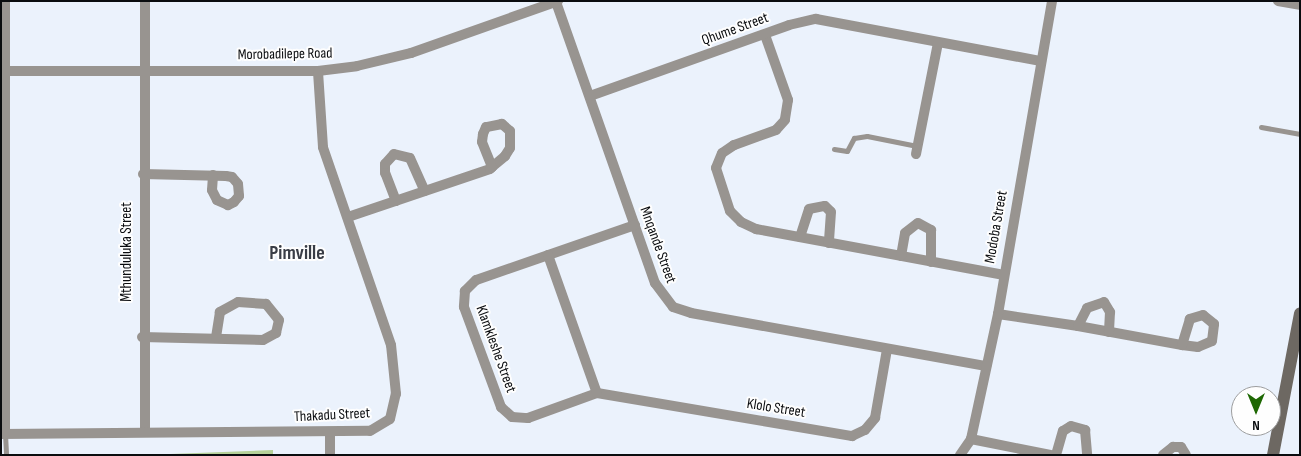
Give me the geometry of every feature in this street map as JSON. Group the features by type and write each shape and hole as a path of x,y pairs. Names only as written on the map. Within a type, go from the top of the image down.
{"street":[{"path":"3,434 3,71 5,1"},
{"name":"Mthunduluka Street","path":"145,1 142,174 142,337 145,432"},
{"name":"Modoba Street","path":"960,455 971,439 998,314 1003,275 1052,1"},
{"path":"1278,1 1300,5"},
{"name":"Morobadilepe Road","path":"3,71 318,71 387,60 557,2"},
{"name":"Mnqande Street","path":"557,2 658,290 673,307 690,313 986,366"},
{"name":"Qhume Street","path":"590,96 816,19 1041,61"},
{"path":"765,35 788,100 785,120 776,130 722,153 716,168 718,180 730,211 741,222 800,237 1003,275"},
{"path":"917,150 938,43"},
{"name":"Thakadu Street","path":"3,434 370,431 390,419 396,408 391,345 323,147 318,71"},
{"path":"396,201 385,173 385,164 394,154 410,158 425,191"},
{"path":"348,218 492,168"},
{"path":"142,174 213,175"},
{"path":"800,237 809,209 825,206 831,212 828,243"},
{"path":"901,256 905,234 911,226 926,224 933,240 931,262"},
{"name":"Klamkleshe Street","path":"597,393 528,418 512,418 501,406 464,307 465,291 476,280 635,225"},
{"path":"548,255 597,393"},
{"path":"142,337 216,338 272,338 278,320 266,304 238,302 220,312 216,338"},
{"path":"1078,326 1087,308 1099,302 1110,312 1109,332"},
{"path":"998,314 1182,345"},
{"path":"1273,455 1295,366 1300,314"},
{"name":"Klolo Street","path":"597,393 852,436 865,430 875,418 887,349"},
{"path":"1056,455 1063,431 1071,426 1085,430 1087,455"},
{"path":"330,432 330,455"},
{"path":"971,439 1050,455"},
{"path":"1163,455 1173,446 1180,447 1186,455"}],"lane":[{"path":"1261,127 1300,134"},
{"path":"834,149 847,152 854,138 867,136 917,150"},
{"path":"3,434 6,455"}],"green space":[{"path":"273,450 273,455 144,455"}],"district":[{"name":"Pimville","path":"297,253"}]}
